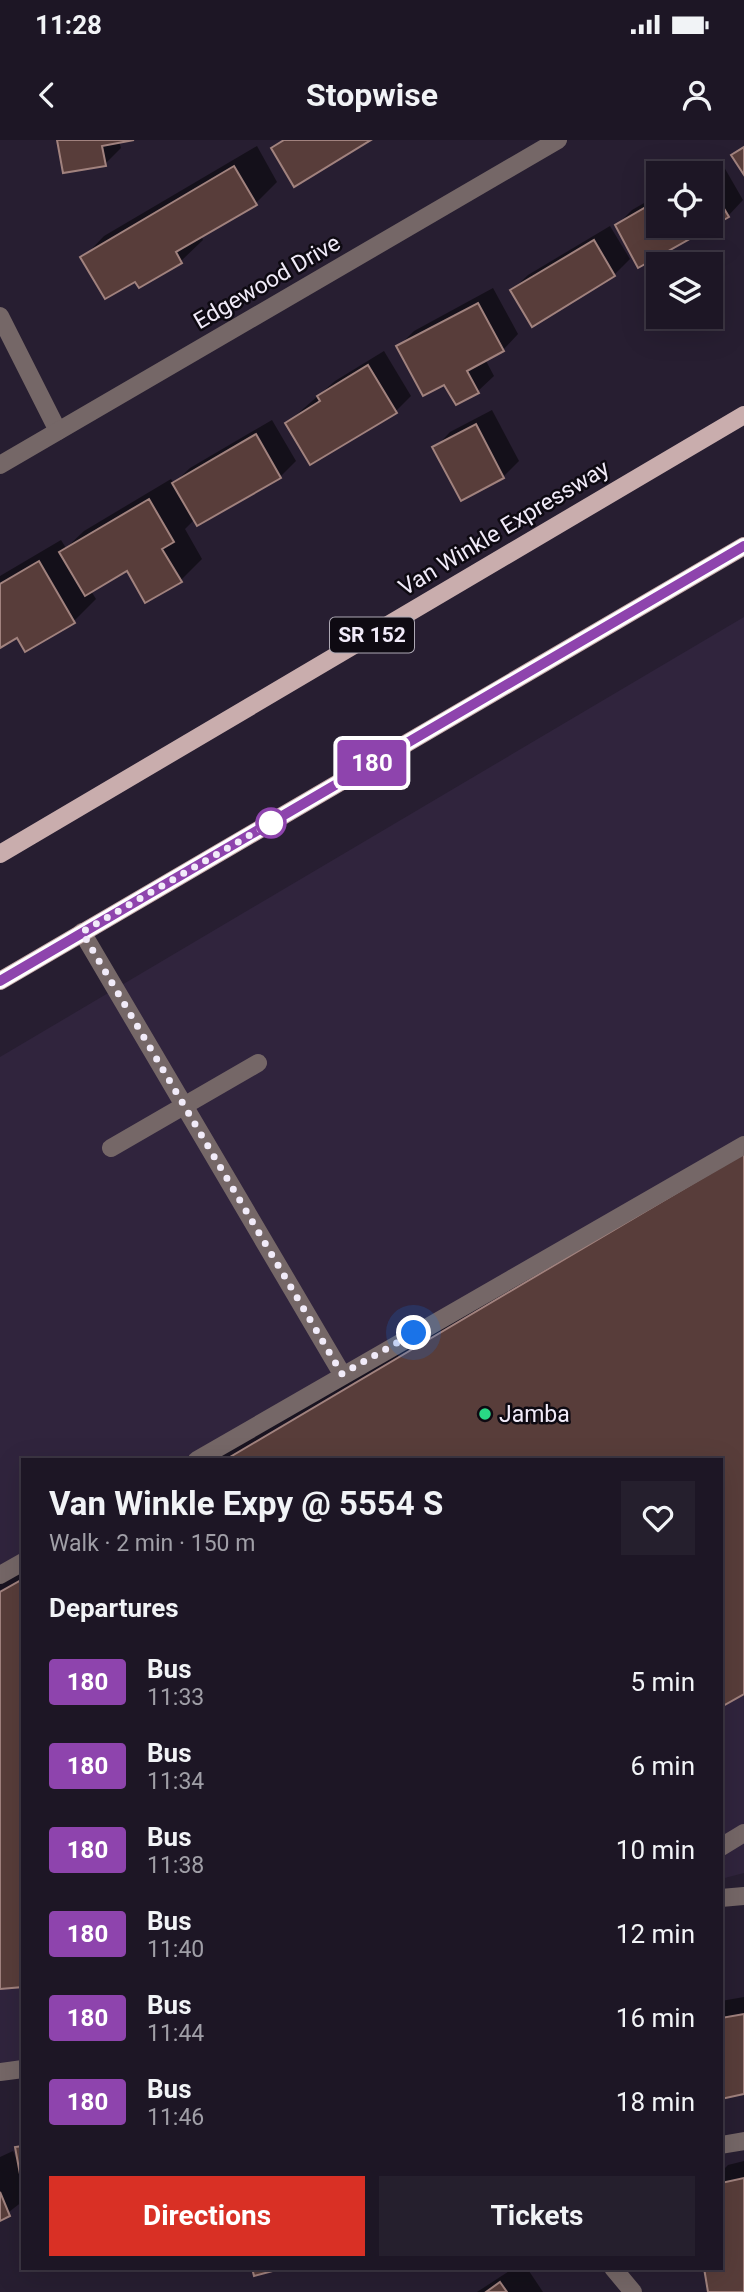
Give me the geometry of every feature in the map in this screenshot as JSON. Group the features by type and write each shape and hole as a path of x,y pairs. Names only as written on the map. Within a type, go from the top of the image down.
{"main road":[{"name":"Van Winkle Expressway","path":"0,854 744,415"},
{"path":"0,981 744,546"}],"street":[{"name":"Edgewood Drive","path":"0,465 538,145 558,140"},
{"path":"0,316 58,431"},
{"path":"82,932 342,1374"},
{"path":"111,1147 258,1063"},
{"path":"200,1458 342,1374 744,1145"},
{"path":"0,1576 21,1563"},
{"path":"723,1846 744,1833"},
{"path":"723,1898 744,1896"},
{"path":"0,2072 21,2069"},
{"path":"723,2145 744,2141"},
{"path":"615,2270 633,2292"}],"shaded area":[{"path":"744,617 744,1873 723,1878 723,1458 21,1458 21,2067 0,2072 0,1057"}],"building":[{"path":"57,140 134,140 102,146 106,166 63,173"},
{"path":"284,140 371,140 294,187 271,148"},
{"path":"744,147 744,175 731,155"},
{"path":"234,166 257,205 176,252 182,263 139,288 135,282 105,299 80,257"},
{"path":"646,207 646,238 692,238 667,252 646,252 646,264 638,268 615,225"},
{"path":"723,207 729,217 723,220"},
{"path":"594,240 615,276 532,327 510,290"},
{"path":"478,303 504,351 467,371 479,393 456,405 444,385 423,396 396,346"},
{"path":"368,365 397,413 310,465 285,423 320,401 317,396"},
{"path":"476,424 504,478 461,501 432,447"},
{"path":"256,434 281,478 197,526 172,483"},
{"path":"149,499 174,542 162,549 182,582 145,603 127,571 85,596 59,552"},
{"path":"39,561 75,623 25,652 17,638 0,648 0,584"},
{"path":"744,1153 744,1694 723,1706 723,1458 228,1458"},
{"path":"21,1580 21,1987 0,1989 0,1592"},
{"path":"744,2014 744,2094 723,2099 723,2018"},
{"path":"21,2146 21,2180 15,2147"},
{"path":"744,2178 744,2292 708,2292 704,2270 723,2270 723,2183"},
{"path":"0,2192 10,2216 0,2221"},
{"path":"252,2270 276,2270 254,2276"},
{"path":"500,2282 507,2292 486,2292"}],"bus line":[{"name":"180","path":"0,981 744,546"}],"place":[{"name":"Jamba","path":"485,1414"}],"route":[{"path":"271,823 82,932 342,1374 414,1333"}]}
